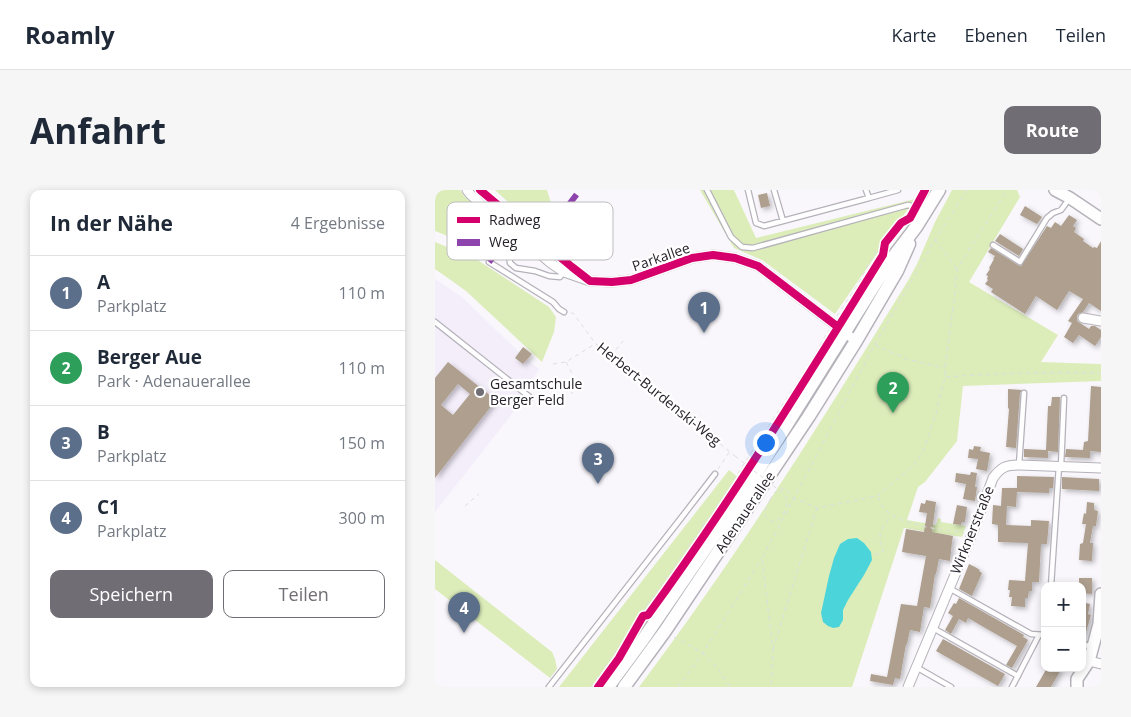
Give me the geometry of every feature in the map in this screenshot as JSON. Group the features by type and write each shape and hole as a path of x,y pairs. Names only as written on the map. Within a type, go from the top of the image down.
{"main road":[{"name":"Adenauerallee","path":"624,687 654,624 749,485 839,327 916,227 934,191"},
{"name":"Adenauerallee","path":"609,687 803,424 856,341 897,271 916,227"}],"street":[{"name":"Parkallee","path":"467,190 479,202"},
{"path":"1055,190 1101,219"},
{"name":"Parkallee","path":"546,260 564,272 590,281 612,282 631,280 692,258 713,255 735,258 758,266 856,341"},
{"path":"1083,318 1101,320"},
{"name":"Wirknerstraße","path":"908,687 972,534 993,478 999,470 1008,465 1101,468"},
{"path":"1077,687 1077,679 1089,661 1087,646 1099,624 1101,594"},
{"path":"1089,661 1101,664"}],"lane":[{"path":"707,190 731,237 742,247 753,248 908,205 915,207 924,214"},
{"path":"748,190 756,223 764,226 898,190"},
{"path":"774,190 783,221"},
{"path":"866,190 869,198"},
{"path":"993,245 1020,262 1047,218 1061,210 1070,198"},
{"path":"510,260 510,263 516,268 535,271 549,276 560,276 564,272"},
{"path":"489,262 553,302 564,312"},
{"path":"435,322 531,398"},
{"path":"1019,465 1024,393"},
{"path":"1051,582 1064,398"},
{"path":"549,687 715,474"},
{"path":"949,588 1031,634 1041,635"},
{"path":"933,628 1018,676"},
{"path":"1012,687 1041,637"},
{"path":"916,667 951,687"}],"path":[{"path":"678,687 703,653 762,558 875,344 935,240 967,190"},
{"path":"794,498 817,508 877,496 913,466 923,451 935,417 945,377 957,269 1007,190"},
{"path":"730,687 719,670 703,653 654,624 648,615 719,514 839,327 858,284 877,249 898,223 901,223"},
{"path":"935,240 957,269"},
{"path":"611,356 623,341"},
{"path":"553,364 565,362 596,344"},
{"path":"875,344 907,359 945,368"},
{"path":"565,362 574,377 572,394"},
{"path":"945,377 998,373 1101,373"},
{"path":"715,474 730,451"},
{"path":"465,506 479,494"},
{"path":"877,496 891,515 907,523 972,534"},
{"path":"773,650 817,508"},
{"path":"875,555 883,552 880,532 891,515"},
{"path":"762,558 773,650 771,687"},
{"path":"591,687 625,638 630,638 619,658 598,687"}],"shaded area":[{"name":"Gesamtschule Berger Feld","path":"435,279 462,297 539,369 512,414 435,512"}],"green space":[{"path":"435,190 460,190 471,202 447,202 447,236 435,231"},
{"path":"495,190 547,190 551,202 508,202"},
{"path":"700,190 734,190 756,238 915,199 835,314 762,260 734,248"},
{"path":"952,190 1017,190 1020,197 969,282 1058,335 1041,362 1101,364 1101,381 963,386 957,441 925,482 918,487 907,520 936,525 938,518 941,519 941,522 966,526 962,537 904,528 852,687 639,687 711,588 845,383 909,279"},
{"path":"435,242 447,247 447,260 478,260 549,307 556,317 554,332 542,362 466,291 435,269"},
{"path":"729,470 744,482 635,640 599,687 559,687"},
{"path":"435,560 552,652 557,669 550,678 435,589"}],"water":[{"path":"857,538 871,552 872,560 843,610 843,620 839,627 833,628 823,622 821,613 829,576 840,544 848,539"}],"building":[{"path":"767,193 770,206 761,208 758,195"},
{"path":"1025,206 1042,217 1037,224 1020,215"},
{"path":"1069,215 1077,220 1073,226 1076,228 1074,232 1084,239 1083,241 1093,248 1097,248 1101,241 1101,311 1089,303 1077,317 1077,321 1089,329 1091,326 1095,326 1101,330 1101,337 1095,346 1079,335 1073,343 1064,337 1072,323 1068,321 1083,299 1069,291 1057,310 1036,296 1025,314 991,292 993,289 985,284 988,280 986,275 995,256 988,252 991,248 1021,266 1047,226 1051,228 1055,222 1061,226"},
{"path":"1033,232 1019,256 995,241 1000,234 1023,249"},
{"path":"523,347 532,354 523,364 515,358"},
{"path":"448,362 496,400 435,478 435,378","holes":["458,384 470,394 453,415 441,405"]},
{"path":"1091,386 1101,387 1101,452 1090,451 1090,458 1065,457 1066,449 1083,450 1084,442 1088,441"},
{"path":"1008,389 1022,390 1020,393 1016,448 1006,447 1009,409"},
{"path":"1052,397 1060,397 1058,452 1048,451 1048,458 1024,457 1024,449 1046,450 1048,406 1051,406"},
{"path":"974,446 981,447 980,451 990,453 987,471 976,469 978,459 968,458 969,449 973,450"},
{"path":"971,472 977,473 975,501 963,499 966,484 955,482 956,473 970,475"},
{"path":"1017,476 1054,477 1053,488 1049,488 1049,493 1017,492 1016,507 1007,506 1006,525 1031,526 1031,520 1049,521 1047,544 1041,544 1039,582 1032,582 1032,591 1029,591 1028,598 1025,598 1025,607 1011,606 1012,597 1009,597 1010,590 1008,590 1009,580 1025,581 1028,543 998,542 998,525 992,524 993,505 1001,506 1002,488 1017,488"},
{"path":"1062,477 1099,479 1099,491 1062,489"},
{"path":"926,500 936,502 932,532 953,536 950,561 939,559 930,608 924,607 920,632 910,630 900,679 895,678 893,685 870,681 871,674 887,677 901,604 917,606 926,556 902,552 906,529 924,532 927,513 919,512 921,503 925,504"},
{"path":"1087,502 1094,503 1094,510 1098,511 1096,526 1093,526 1090,543 1093,543 1092,561 1079,560 1080,544 1083,543 1086,524 1082,524 1084,513 1086,514"},
{"path":"957,505 967,507 965,522 962,522 961,525 953,524"},
{"path":"969,564 982,573 972,596 959,589"},
{"path":"1079,578 1092,578 1092,594 1086,593 1086,582 1079,582"},
{"path":"959,598 1024,635 1023,637 1028,640 1012,668 1006,665 1017,646 968,618 966,623 959,619 951,634 945,630 953,616 948,613"},
{"path":"1086,603 1090,604 1088,614 1091,615 1086,632"},
{"path":"943,639 1005,674 998,686 936,651"},
{"path":"1045,672 1060,672 1051,687 1036,687"}],"marked path":[{"path":"571,202 580,190"}],"cycle path":[{"path":"480,190 494,202"},
{"path":"598,687 619,658 643,616 648,615 740,482 883,255 885,243 901,223 910,218 925,190"},
{"path":"564,260 590,281 612,282 631,280 692,258 713,255 735,258 758,266 838,327"}],"place":[{"name":"A","path":"704,333"},
{"name":"Gesamtschule Berger Feld","path":"480,392"},
{"name":"Berger Aue","path":"893,413"},
{"name":"B","path":"598,484"},
{"name":"C1","path":"464,633"}]}
